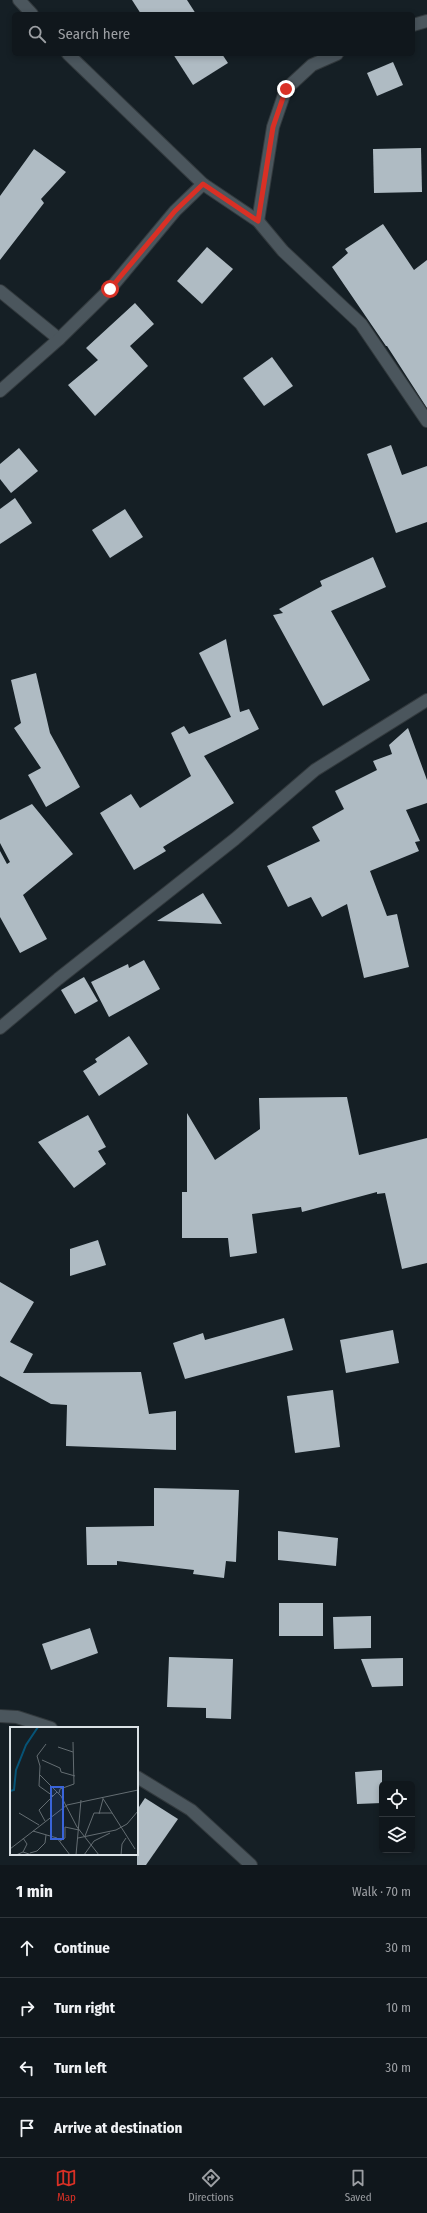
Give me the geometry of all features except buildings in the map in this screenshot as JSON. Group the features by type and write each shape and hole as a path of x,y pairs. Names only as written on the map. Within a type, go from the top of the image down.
{"street":[{"path":"19,0 30,12"},
{"path":"415,24 427,21"},
{"path":"70,56 203,184 258,221 283,251 361,324 427,421"},
{"path":"258,221 273,127 286,89 312,66 333,56"},
{"path":"0,391 59,339 110,289 175,211 203,184"},
{"path":"0,291 59,339"},
{"path":"0,1028 58,978 235,839 315,770 427,700"},
{"path":"0,1716 17,1717 48,1727"},
{"path":"138,1778 191,1810 251,1865"}],"route":[{"path":"110,289 175,211 203,184 258,221 273,127 286,89"}]}
